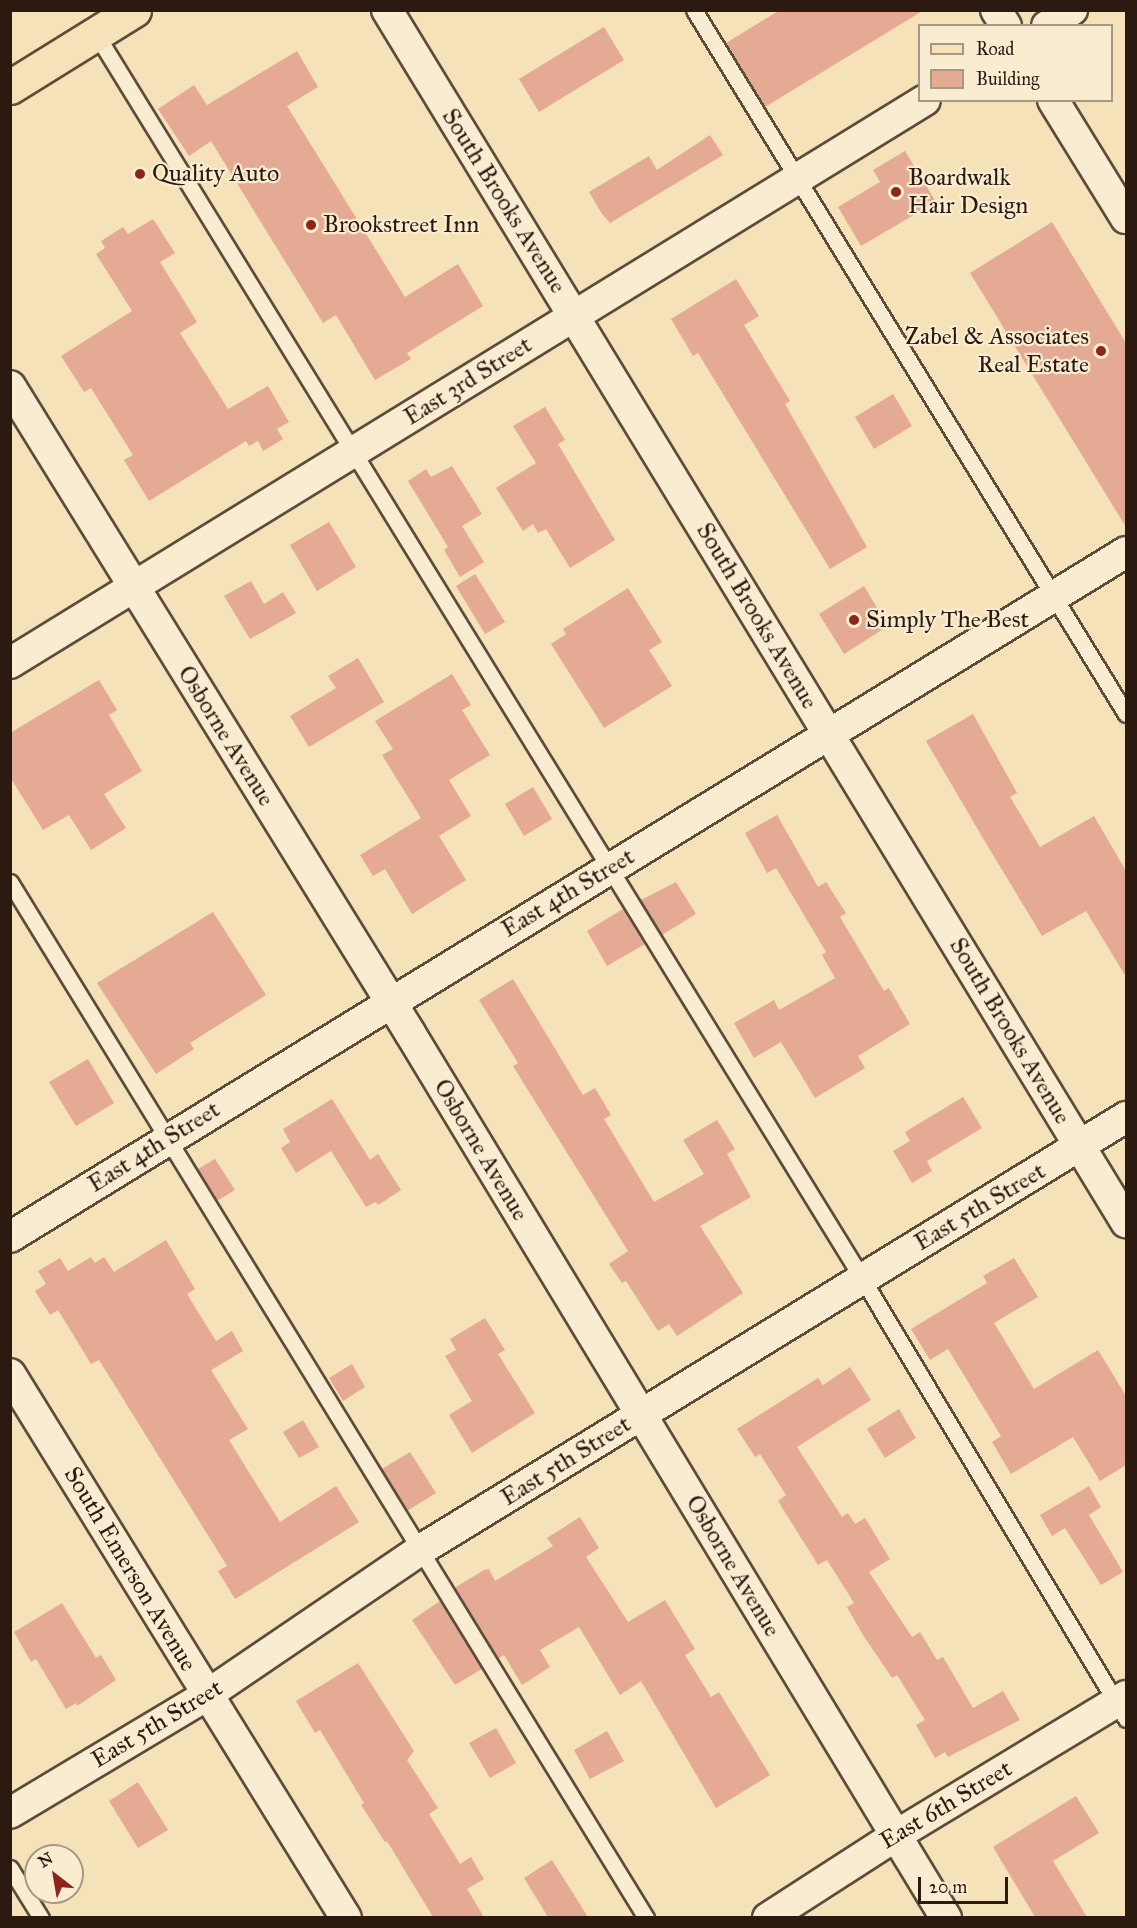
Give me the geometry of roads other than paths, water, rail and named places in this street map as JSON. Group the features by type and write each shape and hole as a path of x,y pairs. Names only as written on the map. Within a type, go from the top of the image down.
{"main road":[{"path":"10,87 134,10"}],"street":[{"name":"South Brooks Avenue","path":"387,10 1126,1222"},
{"path":"996,10 1005,24"},
{"path":"1050,24 1072,10"},
{"name":"East 3rd Street","path":"10,663 922,102"},
{"path":"1054,102 1126,218"},
{"name":"Osborne Avenue","path":"10,386 390,1001 946,1917"},
{"name":"East 4th Street","path":"10,1236 1126,552"},
{"name":"East 5th Street","path":"10,1813 207,1695 422,1549 1126,1117"},
{"name":"South Emerson Avenue","path":"10,1374 346,1917"},
{"name":"East 6th Street","path":"768,1917 895,1836 1123,1706"}],"lane":[{"path":"694,10 796,180 1055,595 1126,714"},
{"path":"96,34 1123,1706"},
{"path":"10,882 166,1140 422,1549 646,1917"},
{"path":"10,1868 41,1917"}],"place":[{"name":"Quality Auto","path":"140,174"},
{"name":"Boardwalk Hair Design","path":"896,192"},
{"name":"Brookstreet Inn","path":"311,225"},
{"name":"Zabel & Associates Real Estate","path":"1101,351"},
{"name":"Simply The Best","path":"854,620"}]}
